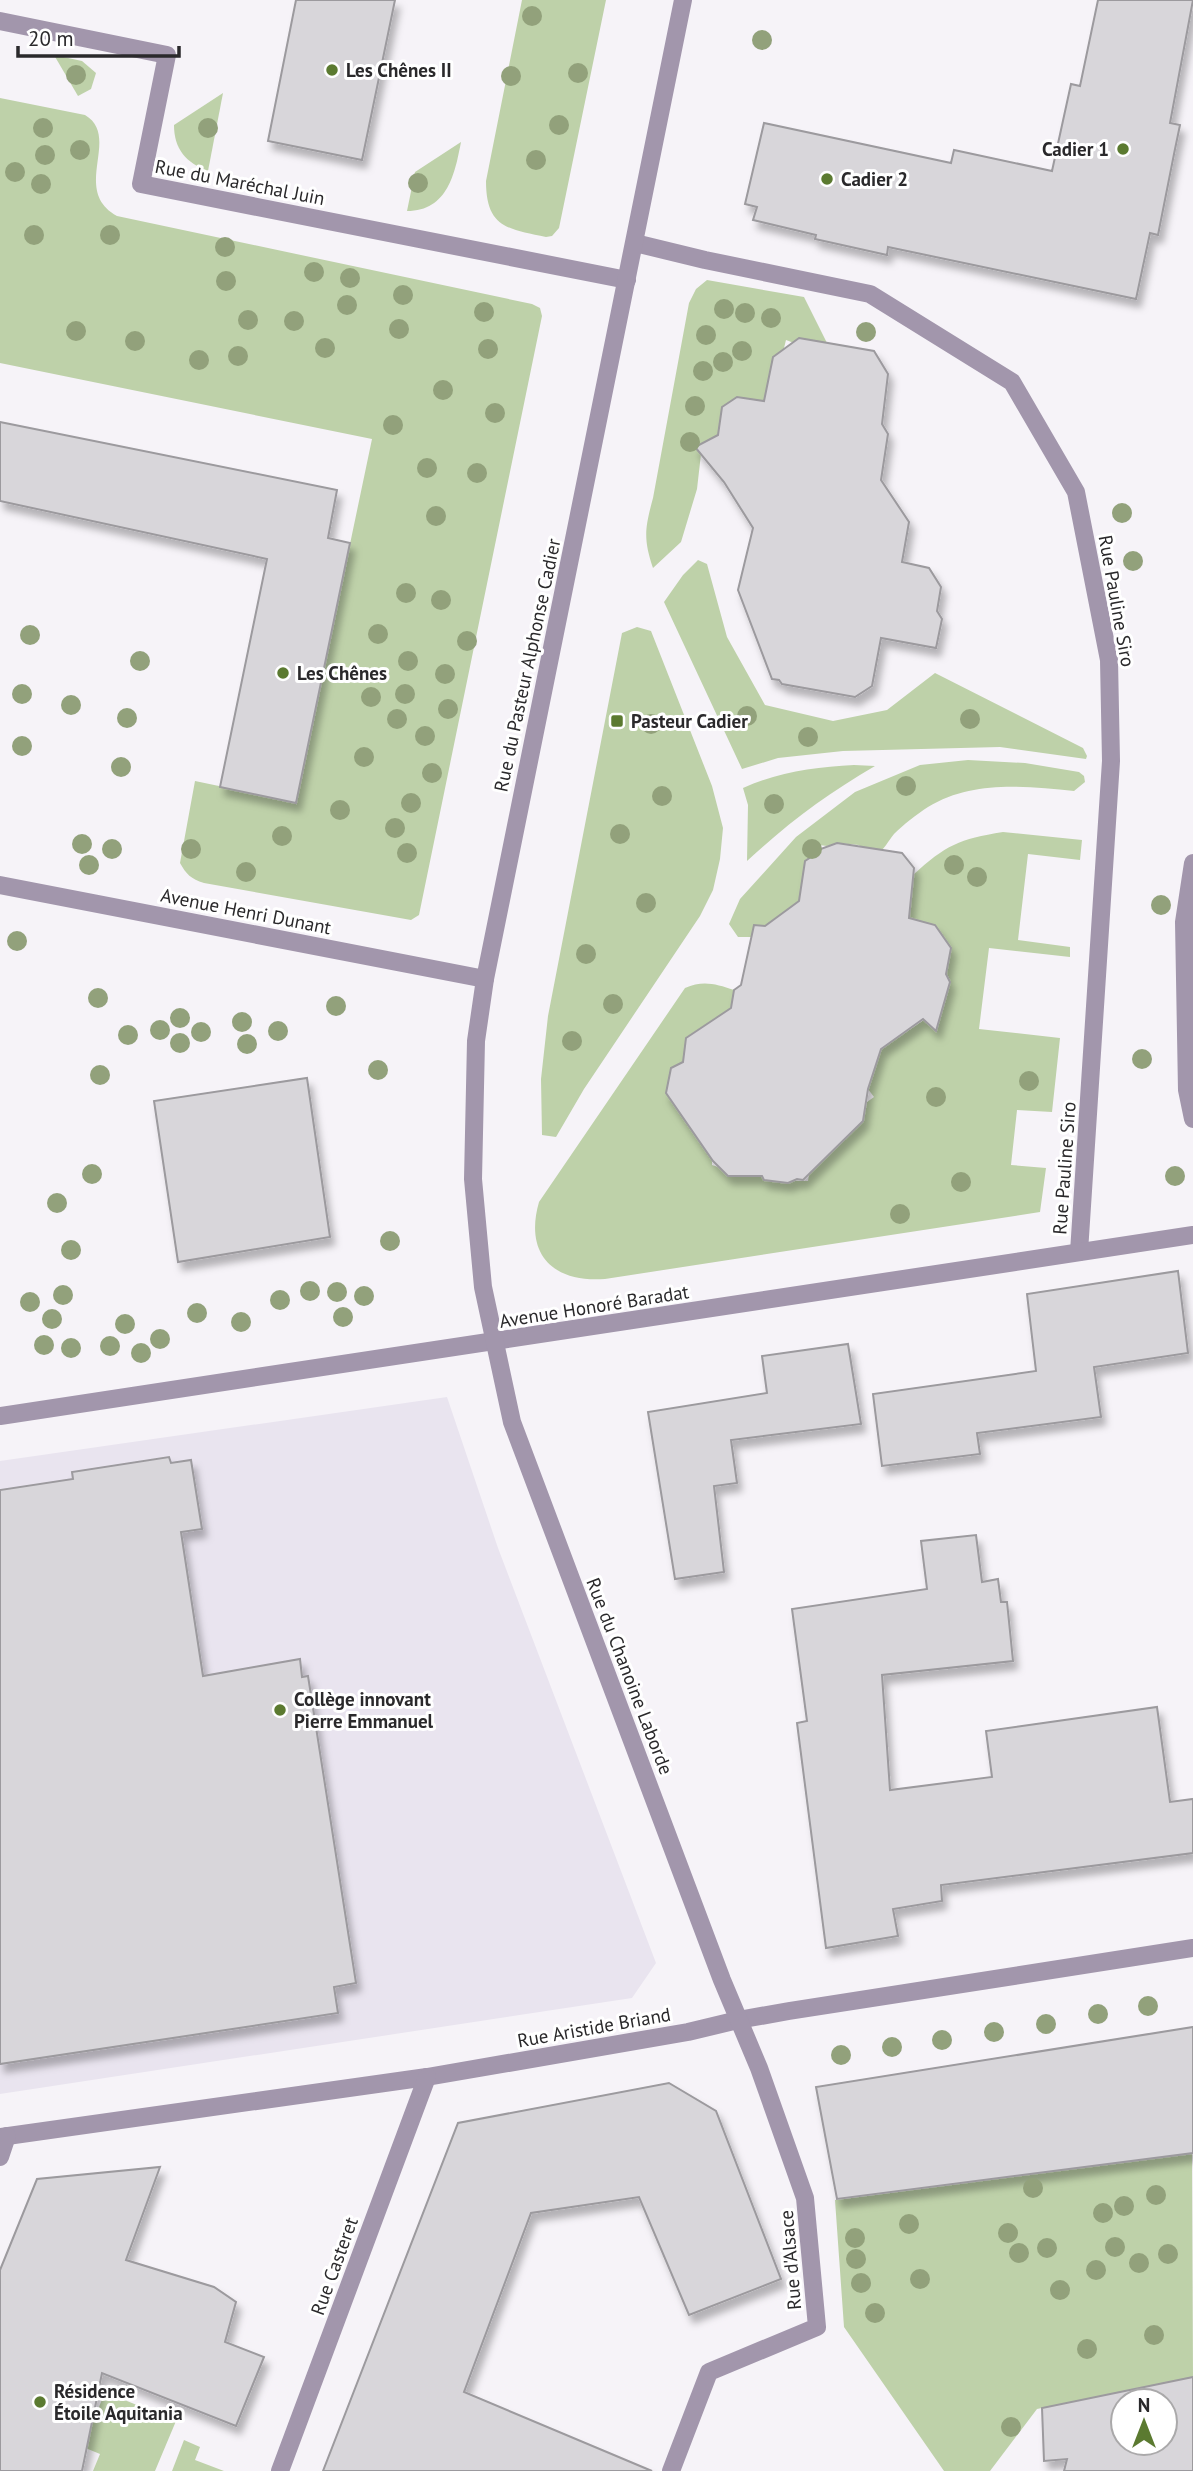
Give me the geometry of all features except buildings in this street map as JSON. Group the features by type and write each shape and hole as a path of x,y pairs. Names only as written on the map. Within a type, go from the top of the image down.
{"street":[{"name":"Rue du Pasteur Alphonse Cadier","path":"495,1343 483,1287 473,1179 476,1041 485,979 683,0"},
{"name":"Rue du Maréchal Juin","path":"0,21 167,55 141,184 627,280"},
{"name":"Rue Pauline Siro","path":"635,243 870,294 1012,382 1076,492 1109,660 1111,761 1079,1252"},
{"path":"1193,863 1184,922 1187,1090 1193,1119"},
{"name":"Avenue Henri Dunant","path":"0,885 485,979"},
{"name":"Avenue Honoré Baradat","path":"0,1416 1193,1235"},
{"name":"Rue du Chanoine Laborde","path":"495,1343 512,1422 738,2020"},
{"name":"Rue Aristide Briand","path":"3,2137 427,2077 688,2032 738,2020 1193,1948"},
{"name":"Rue d'Alsace","path":"671,2471 709,2372 817,2328 805,2199 738,2020"},
{"name":"Rue Casteret","path":"280,2471 427,2077"},
{"path":"0,2157 3,2137"}],"shaded area":[{"name":"Collège innovant Pierre Emmanuel","path":"447,1397 498,1548 656,1963 632,1998 0,2094 0,1461"}],"green space":[{"path":"522,0 606,0 559,228 552,236 546,237 510,228 501,223 490,208 487,196 486,181"},
{"path":"54,55 82,61 96,73 91,89 78,96"},
{"path":"223,93 208,171 193,164 183,154 176,141 174,125"},
{"path":"0,98 85,115 95,125 99,136 97,192 104,205 117,216 532,304 540,308 542,316 419,915 411,920 204,883 189,876 180,863 195,781 296,802 372,439 0,363"},
{"path":"461,142 452,177 441,197 432,205 407,211 415,172"},
{"path":"707,280 804,297 827,343 799,338 794,343 786,340 783,352 773,357 764,401 737,397 722,407 718,435 701,454 697,489 681,542 653,568 646,541 648,517 689,303 696,289"},
{"path":"698,560 707,564 727,637 765,705 833,721 887,710 935,673 1083,748 1086,759 1000,747 843,751 778,758 742,769 664,602 683,575"},
{"path":"637,627 651,631 712,786 723,828 720,859 713,890 700,916 584,1089 556,1137 542,1135 541,1079 548,1016 622,633"},
{"path":"968,760 1025,763 1079,772 1084,776 1085,782 1074,791 999,787 962,792 928,807 906,823 877,854 863,851 859,845 819,845 817,853 805,861 799,901 787,910 784,933 760,930 760,926 754,925 752,937 738,937 729,924 740,899 796,837 855,792 920,765"},
{"path":"854,765 875,766 808,810 747,861 748,805 743,788 797,771"},
{"path":"1003,832 1082,840 1080,860 1028,854 1018,940 1070,947 1070,957 989,948 979,1029 1060,1038 1052,1112 1017,1110 1011,1165 1046,1168 1040,1212 605,1279 571,1276 547,1262 536,1237 535,1220 539,1202 685,988 710,984 734,990 726,1030 705,1025 687,1037 683,1062 671,1068 666,1093 712,1159 712,1165 728,1176 745,1176 751,1172 765,1180 808,1181 810,1169 863,1121 867,1102 874,1097 868,1089 881,1049 943,1007 950,983 946,974 951,948 935,925 909,918 913,875 954,845 975,837"},
{"path":"1192,2153 1193,2377 1144,2387 1109,2387 1109,2394 1037,2409 990,2471 944,2471 844,2327 835,2200"},
{"path":"105,2392 176,2421 155,2471 93,2471 100,2454 83,2447"},
{"path":"184,2440 200,2447 195,2460 224,2471 172,2471"}],"place":[{"name":"Les Chênes II","path":"332,70"},
{"name":"Cadier 1","path":"1123,149"},
{"name":"Cadier 2","path":"827,179"},
{"name":"Les Chênes","path":"283,673"},
{"name":"Pasteur Cadier","path":"617,721"},
{"name":"Collège innovant Pierre Emmanuel","path":"280,1710"},
{"name":"Résidence Étoile Aquitania","path":"40,2402"}]}
